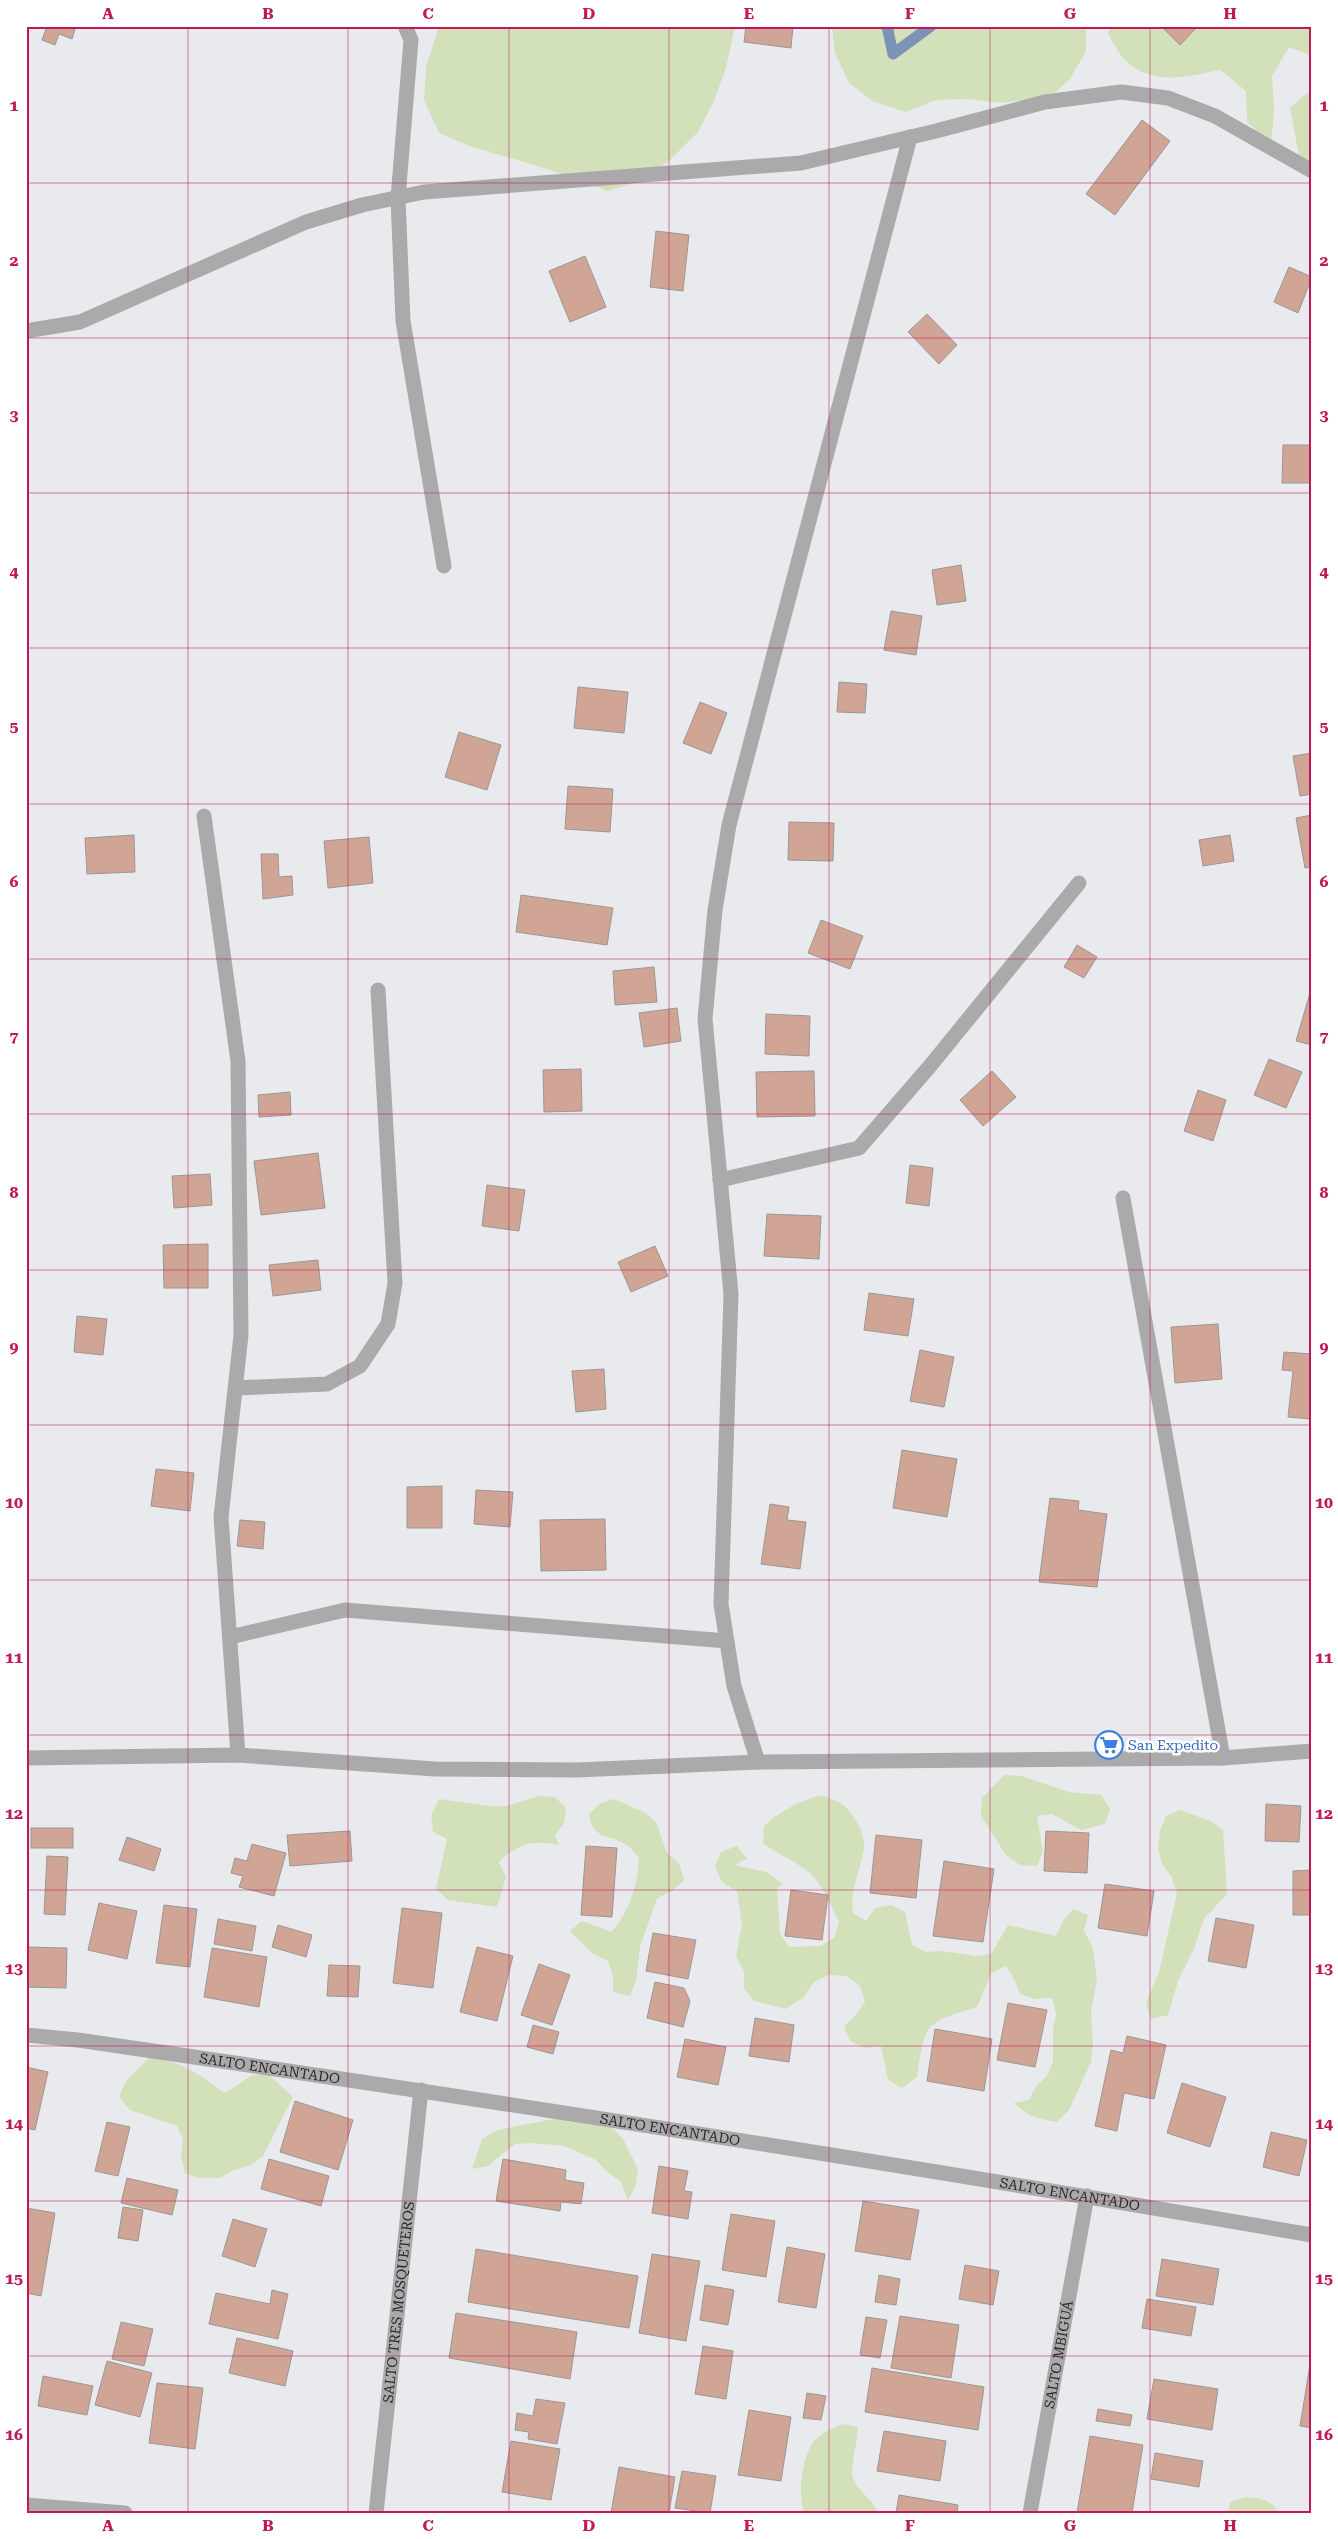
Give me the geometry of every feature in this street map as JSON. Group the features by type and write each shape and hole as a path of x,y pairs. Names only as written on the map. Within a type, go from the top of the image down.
{"street":[{"path":"405,26 411,40 398,198 403,321 444,566"},
{"path":"26,330 80,322 306,222 362,205 424,192 801,162 910,137 1045,102 1121,92 1168,98 1215,116 1312,171"},
{"path":"758,1762 734,1686 721,1604 731,1294 705,1019 715,910 729,825 910,137"},
{"path":"204,816 238,1061 241,1335 221,1517 238,1755"},
{"path":"720,1180 859,1148 930,1066 1079,883"},
{"path":"236,1388 326,1384 360,1366 388,1324 395,1283 378,990"},
{"path":"1123,1198 1223,1758"},
{"path":"230,1637 345,1610 727,1641"},
{"path":"26,1758 238,1755 435,1769 577,1770 758,1762 1223,1758 1312,1751"},
{"name":"SALTO ENCANTADO","path":"26,2035 78,2040 421,2090 1087,2196 1312,2235"},
{"name":"SALTO TRES MOSQUETEROS","path":"376,2513 421,2090"},
{"name":"SALTO MBIGUÁ","path":"1030,2513 1087,2196"},
{"path":"26,2505 125,2513"}],"green space":[{"path":"439,26 735,26 726,68 714,101 698,132 670,160 640,181 608,191 544,168 469,146 439,133 424,100 426,67"},
{"path":"832,26 1086,26 1086,51 1070,79 1045,102 1032,99 1001,103 968,99 936,100 906,112 874,102 849,83 835,53"},
{"path":"1110,26 1312,26 1312,56 1289,47 1272,76 1274,111 1271,144 1247,122 1246,91 1220,70 1183,77 1146,74 1135,68 1120,54 1108,34"},
{"path":"1312,89 1312,177 1302,172 1290,108"},
{"path":"1004,1775 1021,1776 1069,1792 1101,1795 1110,1809 1105,1824 1081,1830 1052,1814 1037,1816 1043,1852 1037,1866 1020,1865 1006,1855 981,1816 982,1798"},
{"path":"821,1795 844,1805 857,1822 863,1836 864,1848 854,1887 853,1913 866,1921 875,1908 891,1905 905,1912 912,1945 926,1952 943,1951 976,1956 991,1954 1008,1925 1056,1936 1063,1921 1073,1909 1088,1915 1084,1931 1093,1948 1097,1980 1091,2012 1093,2045 1091,2062 1069,2110 1057,2122 1034,2116 1014,2103 1029,2100 1036,2086 1047,2076 1053,2061 1053,2029 1056,2014 1052,1998 1035,1999 1020,1994 1006,1966 991,1974 977,2007 946,2017 930,2028 922,2046 917,2077 902,2088 888,2080 881,2046 865,2048 850,2041 844,2026 856,2015 865,2002 860,1986 846,1976 829,1975 813,1983 804,1997 786,2009 754,2001 744,1989 744,1972 736,1956 742,1924 737,1891 722,1882 715,1866 721,1852 737,1846 747,1859 734,1865 766,1872 783,1884 777,1888 780,1933 789,1947 821,1946 835,1937 839,1921 817,1881 801,1866 763,1843 764,1826 770,1821 790,1807"},
{"path":"539,1796 555,1797 566,1808 564,1823 555,1835 559,1845 527,1844 513,1850 499,1862 506,1877 497,1907 448,1900 436,1889 447,1839 433,1832 431,1815 439,1799 490,1806 506,1806"},
{"path":"614,1799 644,1812 656,1822 667,1853 679,1863 684,1880 672,1891 657,1898 640,1947 636,1981 630,1996 613,1992 613,1976 608,1961 593,1954 570,1931 582,1921 611,1932 623,1916 631,1898 637,1878 639,1858 622,1842 599,1833 591,1823 589,1815 599,1804"},
{"path":"1180,1810 1210,1821 1223,1830 1227,1894 1204,1919 1193,1951 1178,1981 1168,2015 1151,2019 1146,2003 1159,1972 1177,1893 1171,1876 1162,1864 1158,1849 1160,1831 1166,1816"},
{"path":"149,2058 180,2065 225,2093 252,2075 269,2075 293,2097 263,2156 251,2165 234,2170 220,2178 200,2178 185,2173 181,2156 183,2140 177,2126 130,2110 119,2097 126,2081"},
{"path":"559,2118 611,2127 623,2139 638,2169 636,2185 628,2200 621,2182 607,2172 596,2160 564,2146 532,2143 515,2144 488,2166 472,2169 482,2139 497,2130"},
{"path":"842,2424 858,2427 852,2474 858,2488 873,2503 878,2513 804,2513 801,2485 804,2465 810,2447 818,2437"},
{"path":"1245,2497 1269,2502 1276,2508 1278,2513 1228,2513 1230,2502"}],"building":[{"path":"41,26 76,26 72,39 59,34 55,45 42,40 46,29"},
{"path":"746,26 793,26 791,48 744,42"},
{"path":"1161,26 1198,26 1180,45"},
{"path":"1142,120 1170,141 1115,215 1086,194"},
{"path":"656,231 689,235 683,291 650,287"},
{"path":"585,256 606,307 570,322 549,271"},
{"path":"1289,267 1312,277 1298,313 1274,302"},
{"path":"927,314 957,345 939,364 908,332"},
{"path":"1283,445 1312,445 1312,483 1282,483"},
{"path":"961,565 966,601 937,605 932,570"},
{"path":"891,611 922,616 916,655 884,650"},
{"path":"839,682 867,684 865,713 837,712"},
{"path":"578,687 628,692 624,733 574,728"},
{"path":"700,702 727,713 711,754 683,743"},
{"path":"459,732 501,745 487,790 445,777"},
{"path":"1312,753 1312,794 1300,796 1293,756"},
{"path":"568,786 613,789 610,832 565,829"},
{"path":"1312,815 1312,867 1305,868 1296,818"},
{"path":"789,822 834,823 833,861 788,860"},
{"path":"134,835 135,872 87,874 85,838"},
{"path":"1230,835 1234,861 1203,866 1199,840"},
{"path":"369,837 373,883 328,888 324,841"},
{"path":"261,854 278,854 279,877 292,876 293,895 263,899"},
{"path":"521,895 613,908 607,945 516,932"},
{"path":"821,920 863,936 850,969 808,953"},
{"path":"1077,945 1097,957 1084,978 1064,967"},
{"path":"654,967 657,1002 615,1005 613,971"},
{"path":"1312,986 1312,1045 1296,1041"},
{"path":"677,1008 681,1041 644,1047 639,1013"},
{"path":"766,1014 810,1016 809,1056 765,1054"},
{"path":"1269,1059 1302,1072 1286,1108 1254,1095"},
{"path":"581,1069 582,1111 544,1112 543,1070"},
{"path":"814,1071 815,1116 757,1117 756,1072"},
{"path":"992,1071 1016,1097 983,1126 960,1100"},
{"path":"1198,1090 1226,1100 1213,1141 1184,1131"},
{"path":"290,1092 291,1115 259,1117 258,1095"},
{"path":"318,1153 325,1208 261,1215 254,1161"},
{"path":"910,1165 933,1168 929,1206 906,1203"},
{"path":"210,1174 212,1205 174,1208 172,1176"},
{"path":"487,1185 525,1190 519,1231 482,1226"},
{"path":"767,1214 821,1216 819,1259 764,1256"},
{"path":"208,1244 208,1288 164,1288 163,1245"},
{"path":"655,1246 668,1276 631,1292 618,1262"},
{"path":"318,1260 321,1290 273,1296 269,1265"},
{"path":"869,1293 914,1299 908,1336 864,1330"},
{"path":"77,1316 107,1319 103,1355 74,1352"},
{"path":"1218,1324 1222,1379 1175,1383 1171,1327"},
{"path":"920,1350 954,1357 944,1407 910,1401"},
{"path":"1284,1352 1312,1354 1312,1419 1288,1417 1293,1371 1282,1370"},
{"path":"604,1369 606,1409 576,1412 572,1371"},
{"path":"902,1450 957,1459 947,1517 893,1508"},
{"path":"156,1469 194,1473 190,1511 151,1506"},
{"path":"442,1486 442,1528 407,1528 407,1487"},
{"path":"476,1490 513,1492 510,1527 474,1524"},
{"path":"1050,1498 1079,1501 1078,1510 1107,1514 1097,1587 1039,1582"},
{"path":"770,1504 789,1507 787,1520 806,1522 800,1569 761,1564"},
{"path":"605,1519 606,1570 541,1571 540,1520"},
{"path":"240,1520 265,1522 263,1549 237,1546"},
{"path":"1266,1804 1301,1806 1299,1842 1265,1841"},
{"path":"31,1828 73,1828 73,1848 31,1848"},
{"path":"350,1831 352,1861 290,1866 287,1835"},
{"path":"1046,1831 1089,1833 1087,1873 1044,1871"},
{"path":"876,1835 922,1840 916,1898 870,1893"},
{"path":"127,1837 161,1849 154,1871 119,1860"},
{"path":"252,1844 286,1853 274,1896 239,1887 243,1876 231,1873 235,1858 247,1861"},
{"path":"586,1846 617,1848 612,1917 581,1915"},
{"path":"47,1856 68,1857 65,1915 44,1914"},
{"path":"944,1861 994,1869 983,1942 933,1936"},
{"path":"1312,1870 1312,1915 1293,1915 1293,1871"},
{"path":"1105,1884 1154,1891 1147,1936 1098,1928"},
{"path":"791,1890 828,1895 822,1940 785,1936"},
{"path":"99,1903 137,1911 127,1959 88,1950"},
{"path":"164,1905 197,1909 190,1967 156,1963"},
{"path":"402,1908 442,1913 433,1988 393,1983"},
{"path":"1216,1918 1254,1925 1246,1968 1208,1961"},
{"path":"218,1919 256,1926 252,1951 214,1944"},
{"path":"278,1925 312,1935 306,1957 272,1947"},
{"path":"653,1933 696,1940 688,1979 646,1971"},
{"path":"26,1947 67,1948 66,1988 26,1987"},
{"path":"477,1947 513,1956 497,2021 460,2012"},
{"path":"212,1948 267,1957 259,2007 204,1997"},
{"path":"539,1964 570,1975 552,2025 521,2015"},
{"path":"329,1965 360,1966 358,1997 327,1996"},
{"path":"655,1982 684,1988 690,2001 683,2027 647,2018"},
{"path":"1008,2003 1047,2010 1035,2067 997,2060"},
{"path":"755,2018 794,2025 789,2062 749,2056"},
{"path":"533,2025 559,2032 553,2054 527,2047"},
{"path":"935,2029 992,2039 984,2091 927,2081"},
{"path":"1127,2036 1166,2045 1154,2099 1124,2093 1117,2131 1095,2126 1111,2050 1123,2053"},
{"path":"685,2039 726,2047 718,2085 677,2077"},
{"path":"26,2067 48,2072 35,2130 26,2128"},
{"path":"1182,2083 1226,2097 1210,2147 1167,2133"},
{"path":"295,2101 353,2120 338,2170 280,2152"},
{"path":"107,2122 130,2127 118,2176 95,2171"},
{"path":"1271,2132 1307,2140 1299,2176 1263,2167"},
{"path":"269,2159 329,2176 321,2206 261,2189"},
{"path":"503,2159 566,2170 565,2180 584,2183 581,2204 561,2202 560,2211 496,2201"},
{"path":"659,2166 688,2171 684,2191 692,2192 688,2219 652,2213"},
{"path":"127,2178 178,2190 172,2215 121,2203"},
{"path":"863,2201 919,2210 910,2260 855,2251"},
{"path":"123,2207 143,2210 138,2241 118,2238"},
{"path":"26,2208 55,2213 41,2296 26,2293"},
{"path":"731,2214 775,2221 766,2277 722,2270"},
{"path":"233,2219 267,2229 255,2267 222,2256"},
{"path":"787,2247 825,2254 816,2308 778,2302"},
{"path":"476,2249 638,2276 629,2328 468,2302"},
{"path":"652,2254 700,2261 686,2341 639,2333"},
{"path":"1162,2259 1219,2269 1213,2305 1156,2296"},
{"path":"965,2265 999,2271 993,2305 959,2299"},
{"path":"879,2275 900,2279 896,2305 875,2302"},
{"path":"705,2285 734,2290 728,2325 700,2320"},
{"path":"272,2290 288,2294 278,2339 209,2324 216,2293 270,2304"},
{"path":"1147,2299 1196,2307 1191,2336 1142,2328"},
{"path":"456,2313 577,2332 570,2379 449,2358"},
{"path":"900,2316 959,2325 951,2378 891,2368"},
{"path":"866,2317 887,2320 880,2358 860,2355"},
{"path":"121,2322 153,2329 144,2366 112,2359"},
{"path":"237,2338 293,2351 285,2386 229,2373"},
{"path":"703,2346 733,2351 726,2399 695,2394"},
{"path":"1312,2352 1312,2428 1300,2426"},
{"path":"107,2361 152,2373 140,2417 95,2405"},
{"path":"872,2368 984,2387 978,2430 865,2412"},
{"path":"43,2376 93,2386 87,2415 38,2406"},
{"path":"1154,2379 1218,2389 1212,2430 1147,2419"},
{"path":"157,2383 203,2388 195,2449 149,2443"},
{"path":"807,2393 826,2396 821,2420 803,2418"},
{"path":"536,2399 565,2403 557,2444 528,2439 529,2432 515,2430 517,2413 533,2416"},
{"path":"1098,2409 1132,2415 1130,2426 1096,2421"},
{"path":"749,2410 791,2417 781,2481 738,2475"},
{"path":"884,2431 946,2441 940,2481 877,2471"},
{"path":"1090,2436 1143,2445 1132,2513 1077,2513"},
{"path":"511,2441 560,2449 551,2500 502,2492"},
{"path":"1155,2453 1203,2461 1199,2487 1151,2479"},
{"path":"619,2467 675,2477 669,2513 611,2513"},
{"path":"682,2471 716,2476 710,2513 675,2508"},
{"path":"899,2495 958,2505 957,2513 896,2513"}],"waterway":[{"path":"887,26 893,54 931,26"}],"place":[{"name":"San Expedito","path":"1109,1745"}]}
